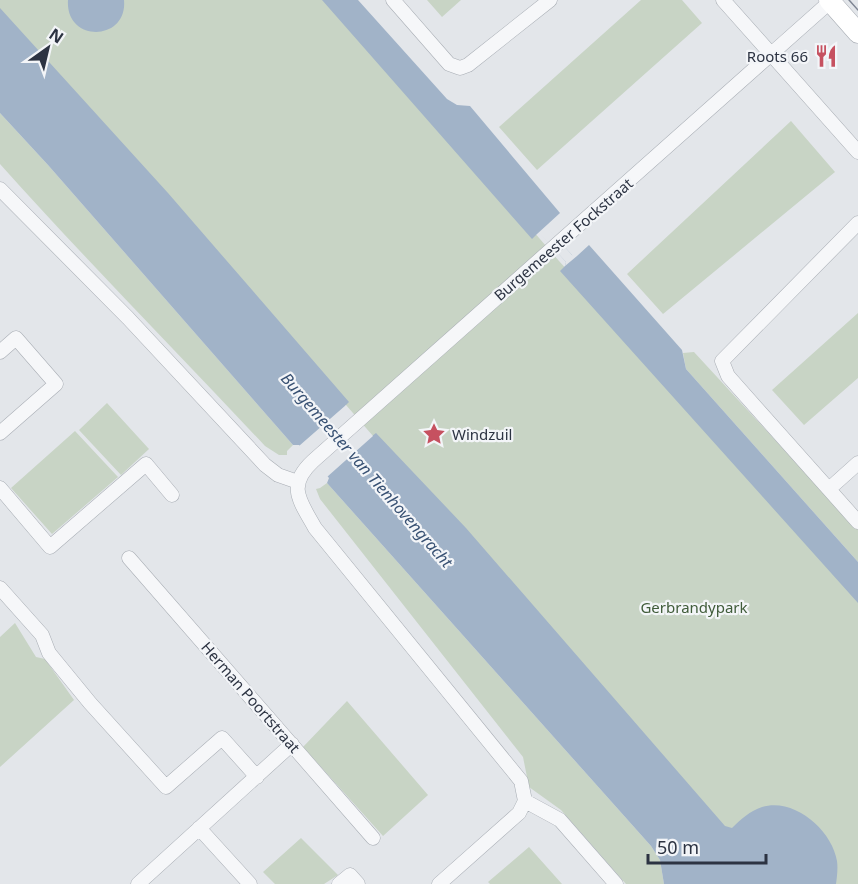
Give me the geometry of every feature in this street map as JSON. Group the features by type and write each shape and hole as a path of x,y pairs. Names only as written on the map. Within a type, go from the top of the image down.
{"main road":[{"path":"831,0 858,33"}],"street":[{"path":"393,0 449,64 460,68 468,65 550,0"},
{"path":"723,0 858,152"},
{"name":"Burgemeester Fockstraat","path":"298,482 305,469 313,461 772,55 831,0"},
{"path":"0,189 128,318 266,465 278,475 298,482 299,500 315,528 521,782 525,801 519,813 439,884"},
{"path":"858,223 722,361 728,376 858,522"},
{"path":"0,352 16,338 56,384 0,433"},
{"path":"829,489 858,463"},
{"path":"0,488 50,548 146,464 172,495"},
{"name":"Herman Poortstraat","path":"129,558 373,837"},
{"path":"0,588 42,635 49,653 90,703 166,787 222,738 257,777"},
{"path":"138,884 292,744"},
{"path":"525,801 560,820 616,884"},
{"path":"200,828 250,884"},
{"path":"339,884 350,875 358,884"}],"green space":[{"name":"Gerbrandypark","path":"0,0 333,0 559,261 858,591 858,884 763,884 0,28"},
{"path":"427,0 461,0 442,17"},
{"path":"641,0 682,0 702,23 537,170 499,127"},
{"path":"0,113 293,445 287,451 287,455 279,455 265,446 98,271 0,164"},
{"path":"791,121 835,172 663,314 627,274"},
{"path":"858,313 858,378 804,425 772,390"},
{"path":"694,352 858,530 858,562 686,369 683,353"},
{"path":"107,403 149,449 121,475 79,430"},
{"path":"75,431 118,477 52,534 11,488"},
{"path":"327,483 651,846 660,860 664,884 626,884 561,810 529,787 523,757 320,499 316,489"},
{"path":"15,623 36,657 45,659 74,700 0,767 0,637"},
{"path":"347,701 428,795 383,836 303,747"},
{"path":"301,838 338,875 324,884 275,884 263,872"},
{"path":"529,847 562,884 490,884 488,882"}],"water":[{"path":"68,0 124,0 123,14 117,24 107,30 96,32 85,30 76,24 70,14"},
{"path":"322,0 358,0 447,99 457,105 470,106 560,213 548,224 548,229 573,256 577,256 589,245 682,350 686,369 858,562 858,603 560,271 566,262 541,234 537,234 532,239"},
{"name":"Burgemeester van Tienhovengracht","path":"0,8 168,193 349,402 345,406 372,436 376,433 466,528 725,826 732,828 746,816 762,807 774,805 798,812 820,828 834,849 837,864 836,884 664,884 660,860 651,846 327,483 329,478 299,445 293,445 0,113"}],"pier":[{"path":"548,224 548,228 572,255 577,256 565,266 566,262 541,235 537,234"},
{"path":"346,405 373,436 327,477 299,446"}],"tram line":[{"path":"849,0 858,10"}],"place":[{"name":"Roots 66","path":"826,56"},
{"name":"Windzuil","path":"434,434"}]}
